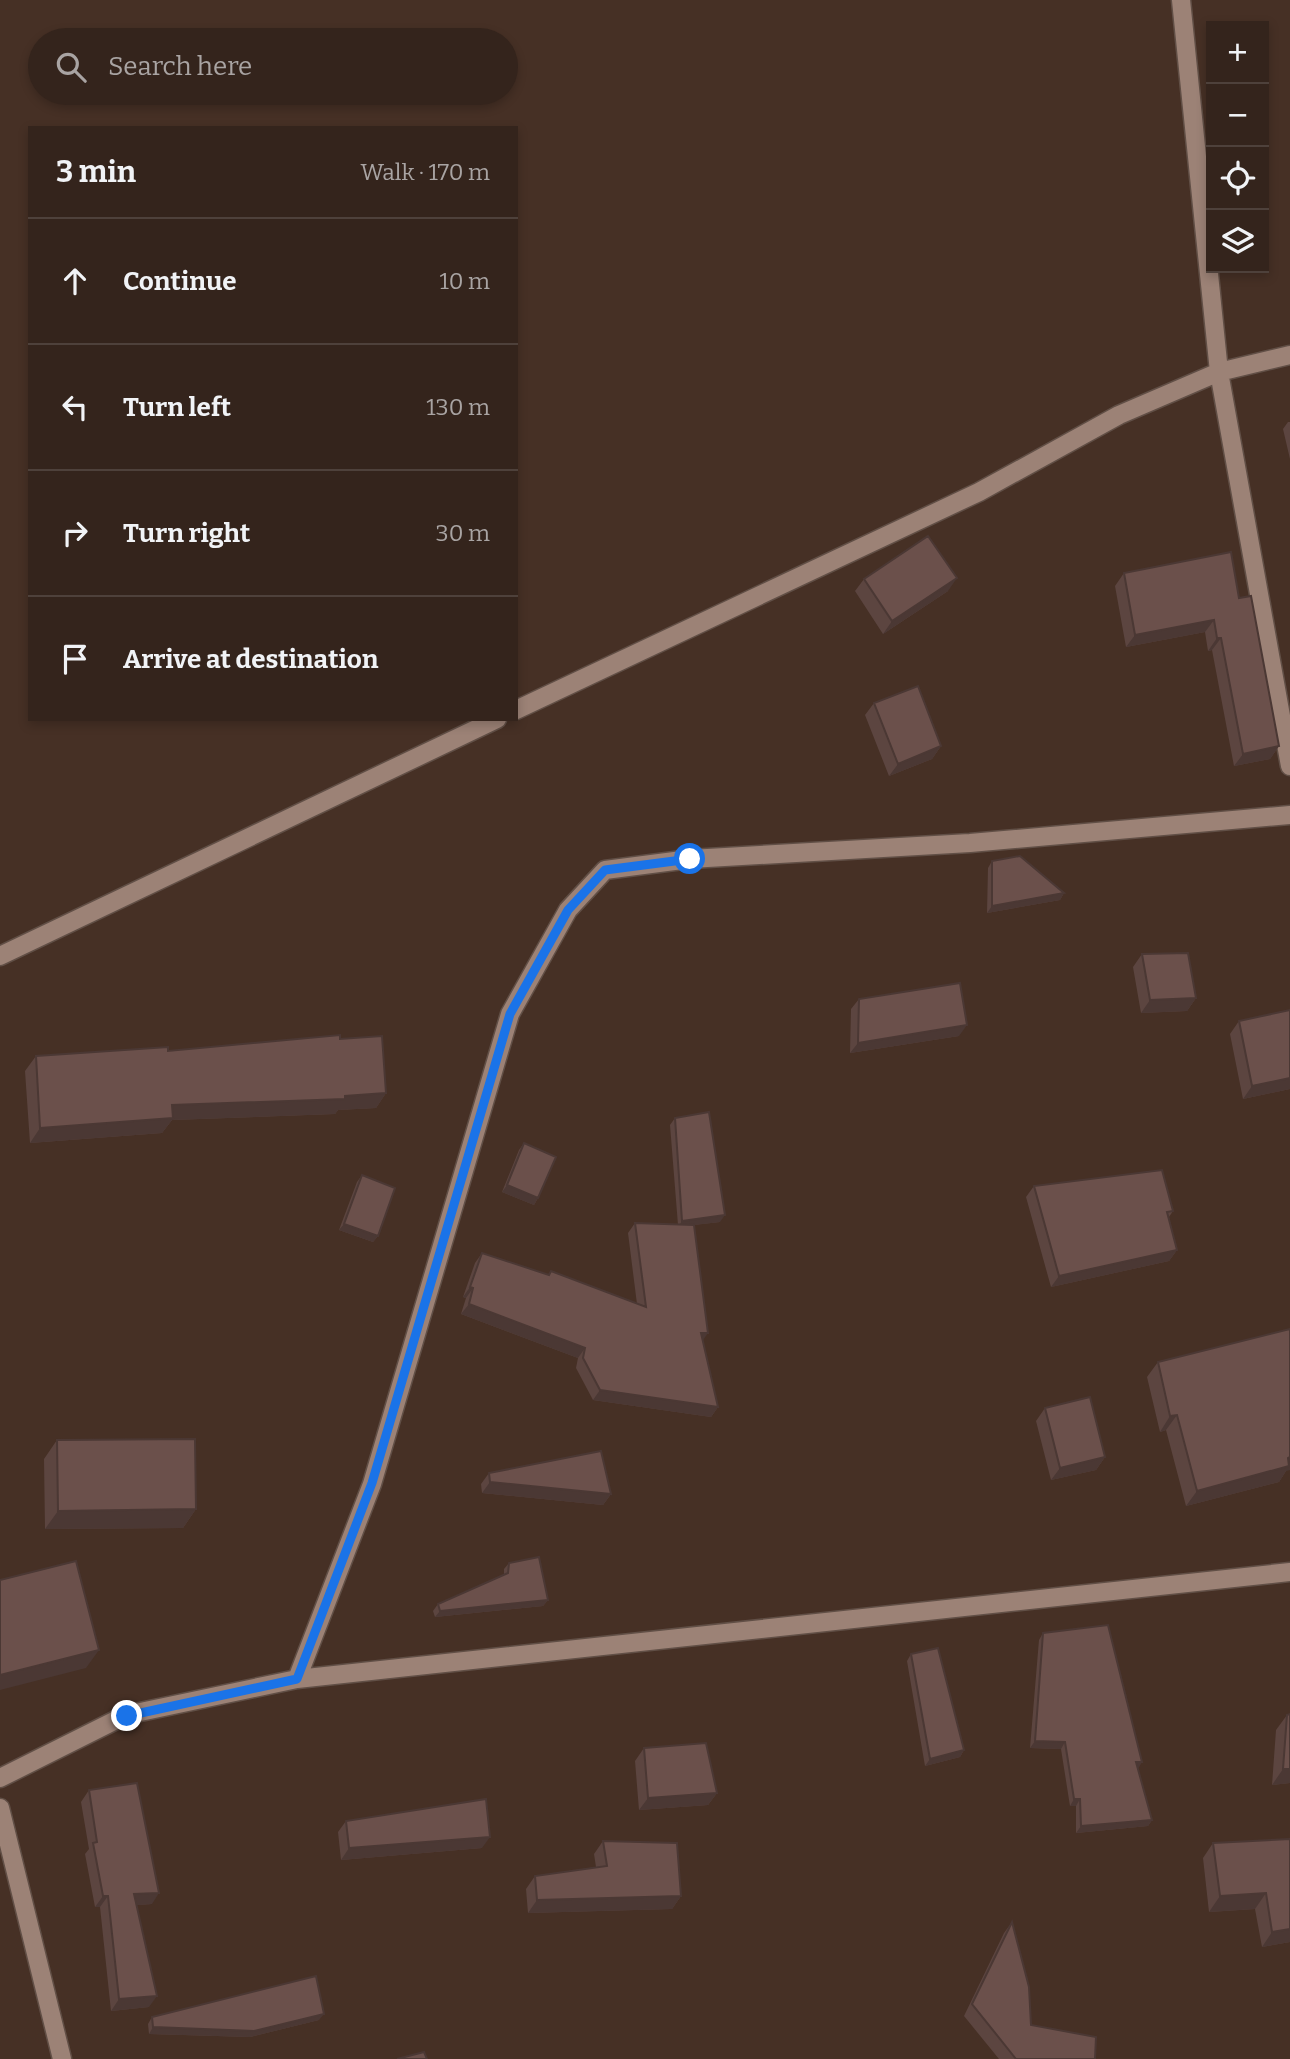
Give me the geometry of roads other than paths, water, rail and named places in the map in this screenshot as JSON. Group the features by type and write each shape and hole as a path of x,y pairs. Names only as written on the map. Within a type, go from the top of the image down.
{"street":[{"path":"1181,0 1219,372 1290,765"},
{"path":"518,709 979,492 1119,415 1219,372 1290,355"},
{"path":"0,957 493,721"},
{"path":"297,1679 372,1483 510,1014 568,910 605,870 690,859 970,843 1290,816"},
{"path":"0,1778 127,1716 297,1679 1290,1572"},
{"path":"0,1808 62,2059"}]}
